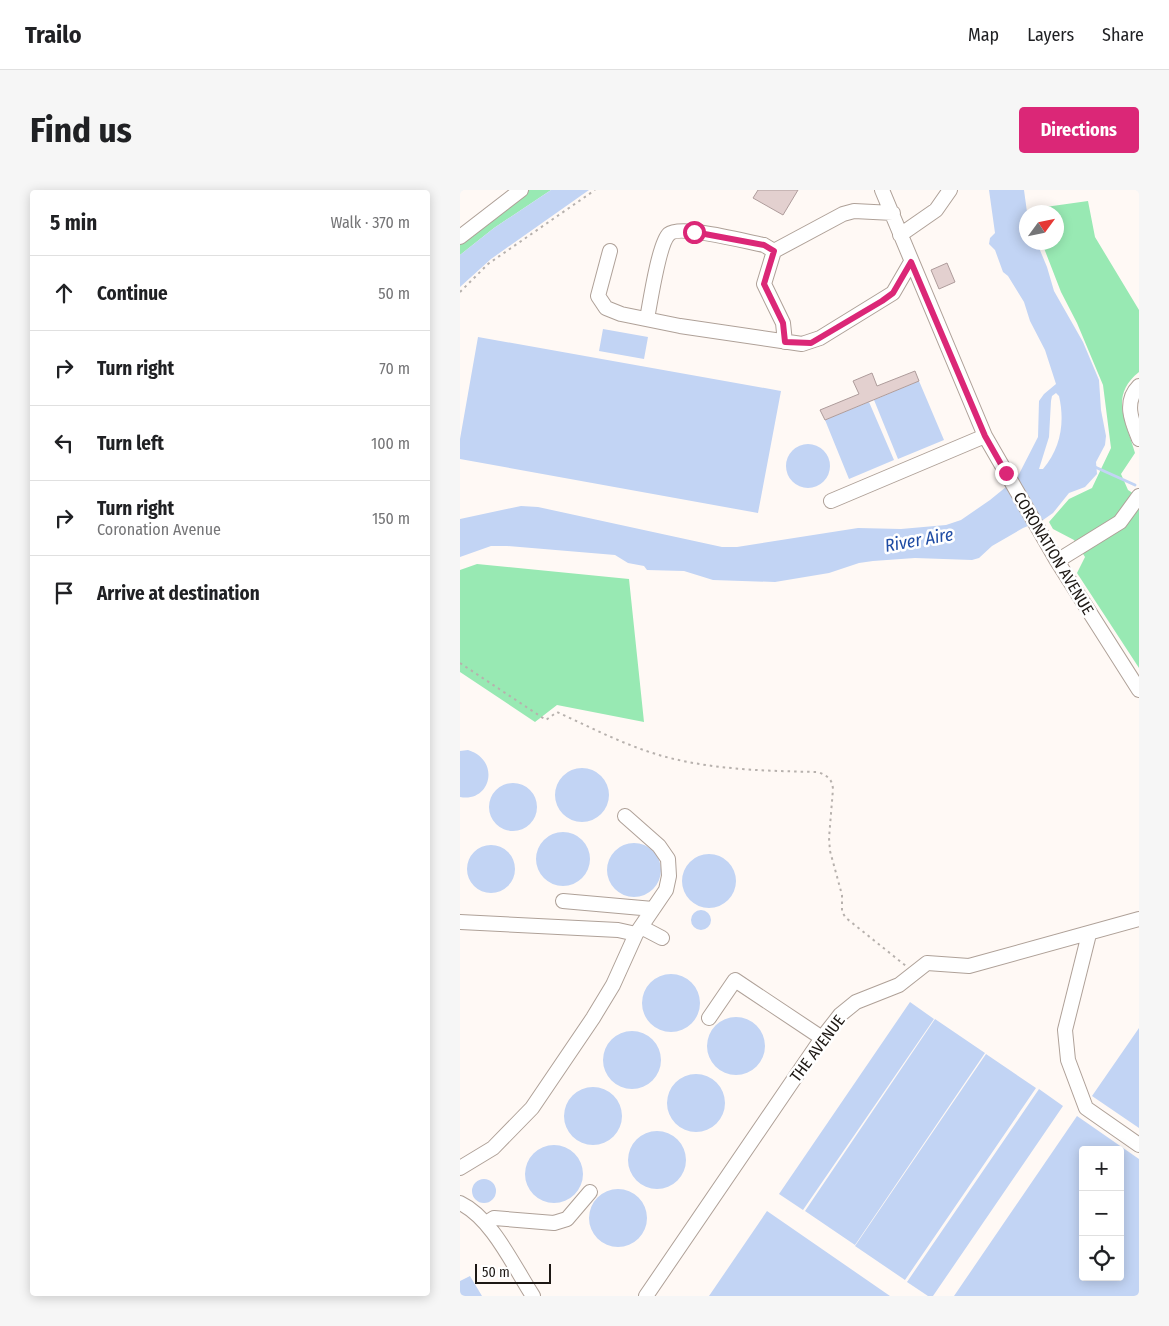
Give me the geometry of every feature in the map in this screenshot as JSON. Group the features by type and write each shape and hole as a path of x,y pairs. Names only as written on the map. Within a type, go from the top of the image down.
{"street":[{"path":"460,237 521,190"},
{"name":"CORONATION AVENUE","path":"882,190 985,436 1057,561 1139,690"},
{"path":"900,235 936,210 950,190"},
{"path":"785,342 783,323 764,284 774,251 843,214 854,211 893,213"},
{"path":"647,319 663,244 670,233 675,230 764,245 774,251"},
{"path":"610,251 598,296 601,303 612,312 785,342 811,343 893,293 911,262"},
{"path":"1139,386 1135,390 1129,413 1139,439"},
{"path":"831,501 985,436"},
{"path":"1057,561 1120,522 1139,496"},
{"path":"460,1168 493,1148 532,1108 603,1002 638,930 666,890 670,876 668,859 659,846 625,816"},
{"path":"562,901 653,908"},
{"name":"THE AVENUE","path":"646,1296 822,1038 840,1015 856,1002 899,985 927,963 969,966 1139,919"},
{"path":"460,922 638,930 662,938"},
{"path":"1089,934 1065,1030 1068,1060 1086,1108 1139,1145"},
{"path":"708,1018 736,980 822,1038"},
{"path":"486,1223 494,1218 554,1223 567,1219 590,1192"},
{"path":"460,1203 470,1208 486,1223 533,1296"}],"path":[{"path":"460,292 488,264 595,190"},
{"path":"460,663 546,720 557,712 633,746 670,758 724,767 818,772 826,775 832,781 833,789 828,838 842,895 842,912 846,918 915,972"}],"green space":[{"path":"528,190 551,190 494,228 460,255 460,243"},
{"path":"1088,201 1095,237 1139,310 1139,372 1124,390 1122,400 1124,420 1135,453 1121,474 1128,490 1139,497 1139,668 1077,573 1085,557 1074,540 1053,529 1049,522 1069,499 1092,488 1111,448 1103,385 1077,323 1061,292 1045,250 1064,250 1064,205 1060,205"},
{"path":"477,564 629,579 644,722 557,705 535,722 460,672 460,570"}],"water":[{"path":"551,190 589,190 491,259 460,287 460,255 494,228"},
{"name":"River Aire","path":"989,190 1024,190 1026,205 1019,205 1019,250 1040,250 1054,291 1083,342 1099,380 1101,410 1106,436 1105,445 1096,462 1097,474 1085,487 1069,493 1053,513 1043,520 1023,528 992,546 979,558 972,560 915,558 873,561 859,563 829,573 775,582 713,580 684,571 647,570 644,566 628,563 615,555 507,546 491,546 460,557 460,519 521,506 538,507 722,547 737,547 858,528 901,529 946,525 961,520 1017,478 1038,437 1039,401 1056,384 1045,350 1030,321 1024,302 1008,276 1003,272 995,250 989,244 990,238 995,233","holes":["1056,393 1059,396 1062,415 1058,444 1043,469 1039,469 1049,437 1052,396"]},
{"path":"603,329 648,337 644,359 599,351"},
{"path":"478,337 781,391 758,513 460,459 460,439"},
{"path":"919,381 944,440 898,459 874,400"},
{"path":"869,402 894,460 849,479 825,420"},
{"path":"808,444 820,448 826,454 830,466 826,478 820,484 808,488 796,484 790,478 786,466 790,454 796,448"},
{"path":"468,750 478,755 485,762 488,780 479,794 471,797 460,797 460,751"},
{"path":"577,768 587,768 597,772 605,780 609,795 605,810 597,818 587,822 577,822 567,818 559,810 555,800 555,790 559,780 567,772"},
{"path":"513,783 522,785 530,790 535,798 537,807 535,816 530,824 522,829 513,831 504,829 496,824 491,816 489,807 491,798 496,790 504,785"},
{"path":"558,832 568,832 578,836 586,844 590,859 586,874 578,882 568,886 558,886 548,882 540,874 536,864 536,854 540,844 548,836"},
{"path":"629,843 639,843 649,847 657,855 661,870 657,885 649,893 639,897 629,897 619,893 611,885 607,875 607,865 611,855 619,847"},
{"path":"491,845 500,847 508,852 513,860 515,869 513,878 508,886 500,891 491,893 482,891 474,886 469,878 467,869 469,860 474,852 482,847"},
{"path":"704,854 714,854 724,858 732,866 736,881 732,896 724,904 714,908 704,908 694,904 686,896 682,886 682,876 686,866 694,858"},
{"path":"701,910 708,913 711,920 708,927 701,930 694,927 691,920 694,913"},
{"path":"671,974 682,976 695,987 700,1003 698,1014 687,1027 671,1032 660,1030 647,1019 642,1003 644,992 655,979"},
{"path":"910,1002 934,1019 803,1210 779,1194"},
{"path":"736,1017 747,1019 760,1030 765,1046 763,1057 752,1070 736,1075 725,1073 712,1062 707,1046 709,1035 720,1022"},
{"path":"935,1019 985,1053 855,1245 805,1211"},
{"path":"1139,1028 1139,1128 1092,1096"},
{"path":"632,1031 643,1033 656,1044 661,1060 659,1071 648,1084 632,1089 621,1087 608,1076 603,1060 605,1049 616,1036"},
{"path":"986,1054 1036,1088 905,1280 855,1246"},
{"path":"696,1074 707,1076 720,1087 725,1103 723,1114 712,1127 696,1132 685,1130 672,1119 667,1103 669,1092 680,1079"},
{"path":"593,1087 604,1089 617,1100 622,1116 620,1127 609,1140 593,1145 582,1143 569,1132 564,1116 566,1105 577,1092"},
{"path":"1039,1089 1063,1106 933,1296 928,1296 907,1282"},
{"path":"1077,1116 1120,1146 1079,1146 1079,1281 1124,1281 1124,1149 1139,1159 1139,1296 954,1296"},
{"path":"657,1131 668,1133 681,1144 686,1160 684,1171 673,1184 657,1189 646,1187 633,1176 628,1160 630,1149 641,1136"},
{"path":"554,1145 565,1147 578,1158 583,1174 581,1185 570,1198 554,1203 543,1201 530,1190 525,1174 527,1163 538,1150"},
{"path":"484,1179 493,1182 496,1191 493,1200 484,1203 475,1200 472,1191 475,1182"},
{"path":"618,1189 629,1191 642,1202 647,1218 645,1229 634,1242 618,1247 607,1245 594,1234 589,1218 591,1207 602,1194"},
{"path":"767,1211 890,1296 709,1296"},
{"path":"470,1276 482,1296 460,1296 460,1281"}],"building":[{"path":"758,190 798,190 783,215 753,198"},
{"path":"947,263 955,282 939,289 931,270"},
{"path":"915,371 919,381 825,420 820,410 859,394 853,381 872,373 877,386"}],"waterway":[{"path":"1095,467 1135,485"}],"route":[{"path":"694,232 764,245 774,251 765,276 765,290 783,323 785,342 792,343 811,343 882,301 893,293 911,262 985,436 1006,473"}]}
